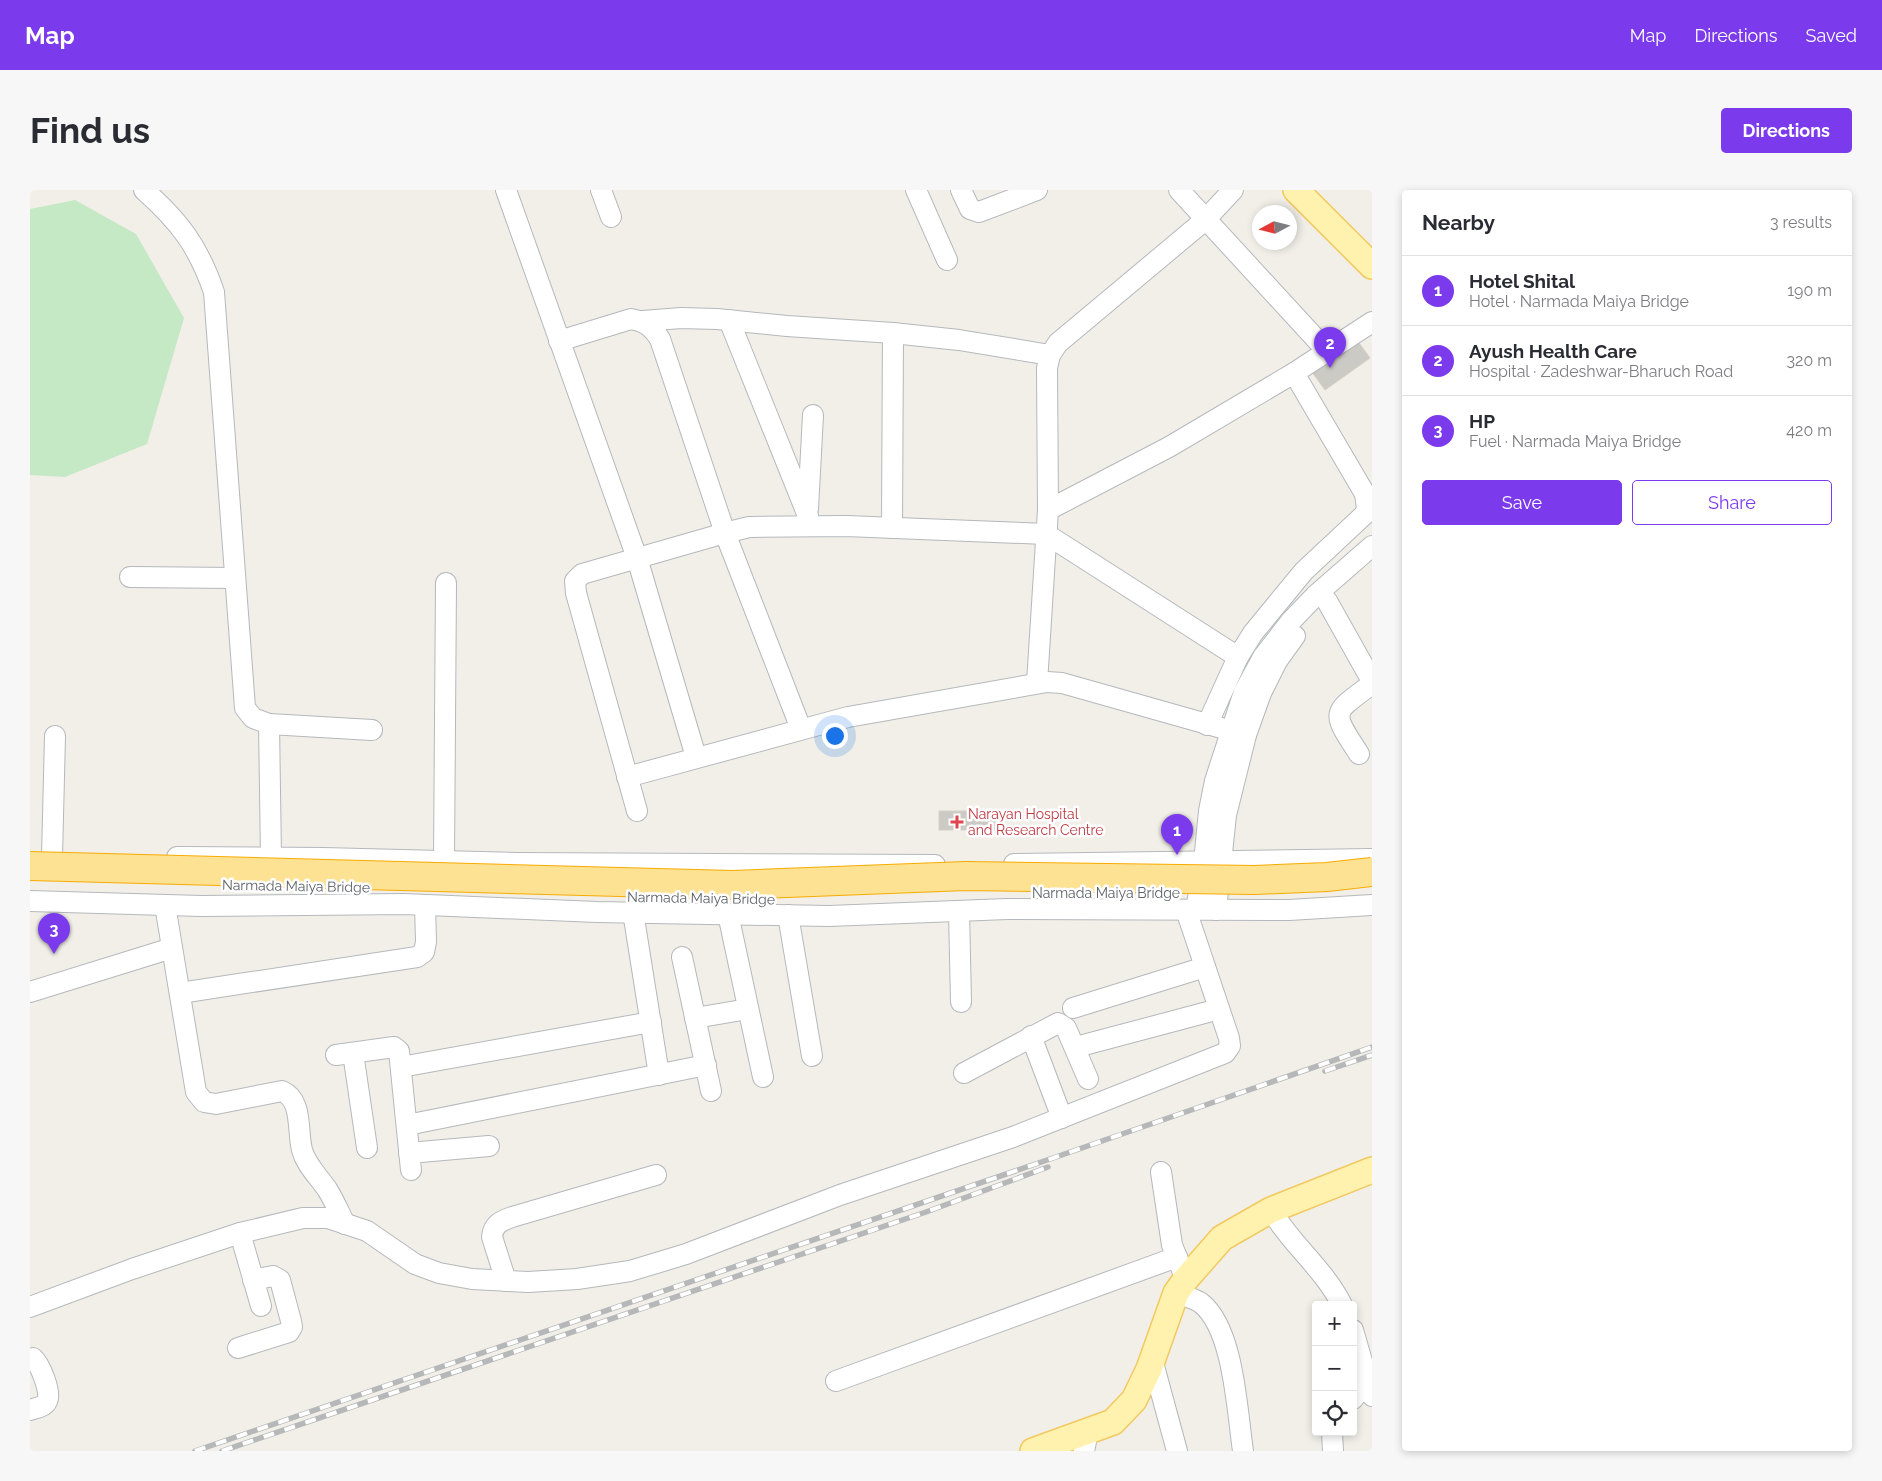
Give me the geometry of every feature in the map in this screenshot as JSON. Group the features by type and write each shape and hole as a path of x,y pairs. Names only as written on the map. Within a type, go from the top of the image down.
{"highway":[{"path":"41,861 732,885 966,876 1255,880 1327,877 1372,872"},
{"name":"Narmada Maiya Bridge","path":"30,881 332,886 704,901 1078,892 1291,894 1372,887"}],"main road":[{"path":"1296,190 1372,266"},
{"path":"1319,190 1372,243"},
{"path":"1037,1450 1086,1442 1113,1422 1134,1400 1152,1359 1180,1276 1222,1238 1271,1210 1372,1170"}],"street":[{"path":"144,190 168,211 186,232 206,268 214,292 245,708 254,718 269,724 372,730"},
{"path":"506,190 637,558 696,757"},
{"path":"601,190 611,217"},
{"path":"916,190 947,260"},
{"path":"960,190 970,209 979,212 1037,190"},
{"path":"1178,190 1327,351"},
{"path":"1037,683 1048,510 1047,368 1050,355 1058,343 1205,220 1233,190"},
{"path":"560,341 631,319 643,321 681,318 893,333 959,340 1050,355"},
{"path":"729,320 808,521"},
{"path":"643,321 652,327 660,339 725,532 801,729"},
{"path":"1048,510 1169,447 1294,373 1372,322"},
{"path":"892,528 893,333"},
{"path":"1207,725 1238,657 1252,633 1304,571 1364,515 1367,509 1365,494 1294,373"},
{"path":"808,521 813,415"},
{"path":"637,811 576,593 575,581 582,574 725,532 749,527 808,521 892,528 1046,534 1238,657"},
{"path":"30,1307 132,1269 240,1233 303,1218 328,1218 367,1231 402,1256 423,1267 438,1273 472,1279 528,1282 576,1280 630,1271 686,1254 840,1195 1013,1137 1225,1053 1230,1043 1204,967 1191,910 1213,862 1226,815 1244,692 1263,656 1291,621 1317,594 1372,546"},
{"path":"1238,733 1277,661 1300,630 1327,601 1372,562"},
{"path":"130,577 235,578"},
{"path":"444,861 446,583"},
{"path":"1327,601 1372,683 1342,706 1339,712 1340,724 1359,754"},
{"path":"627,777 848,717 1037,683 1062,683 1238,733"},
{"path":"269,724 271,857"},
{"path":"41,861 55,736"},
{"path":"30,857 41,861 271,857 444,861 924,865 1372,859"},
{"path":"1213,862 1216,910"},
{"path":"30,901 165,905 425,905 829,916 1007,909 1289,910 1372,905"},
{"path":"165,905 196,1092 204,1102 216,1104 282,1091 290,1094 295,1104 302,1151 311,1169 328,1190 346,1224"},
{"path":"180,993 417,957 424,952 426,942 425,905"},
{"path":"959,911 962,1002"},
{"path":"633,912 659,1075"},
{"path":"728,914 763,1077"},
{"path":"788,915 812,1056"},
{"path":"30,992 172,948"},
{"path":"682,957 712,1091"},
{"path":"1073,1008 1204,967"},
{"path":"696,1018 748,1009"},
{"path":"1076,1047 1219,1009"},
{"path":"401,1067 650,1022"},
{"path":"964,1073 1058,1023 1066,1028 1076,1047 1088,1079"},
{"path":"1031,1036 1062,1118"},
{"path":"367,1148 344,1054 394,1047 399,1052 410,1162 489,1146"},
{"path":"407,1125 706,1065"},
{"path":"1161,1172 1168,1225 1180,1276 1200,1303 1217,1321 1226,1344 1243,1451"},
{"path":"506,1281 492,1238 496,1225 512,1217 656,1174"},
{"path":"1271,1210 1291,1238 1332,1286 1340,1301"},
{"path":"240,1233 261,1306"},
{"path":"238,1348 289,1332 292,1327 280,1280 273,1276 253,1280"},
{"path":"836,1381 1180,1276"},
{"path":"1357,1342 1369,1379 1357,1394"},
{"path":"30,1359 33,1358 39,1362 49,1394 45,1404 30,1410"},
{"path":"1152,1359 1177,1451"},
{"path":"1332,1436 1333,1451"}],"green space":[{"path":"75,200 136,234 184,318 147,444 65,477 30,475 30,209"}],"building":[{"path":"1354,336 1370,358 1325,390 1309,368"},
{"path":"939,811 996,811 996,830 939,830"}],"railway":[{"path":"195,1451 1372,1047"},
{"path":"1325,1071 1372,1055"},
{"path":"222,1451 926,1212 1048,1167"}],"place":[{"name":"Ayush Health Care","path":"1330,368"},
{"name":"Narayan Hospital and Research Centre","path":"957,822"},
{"name":"Hotel Shital","path":"1177,855"},
{"name":"HP","path":"54,954"}]}
